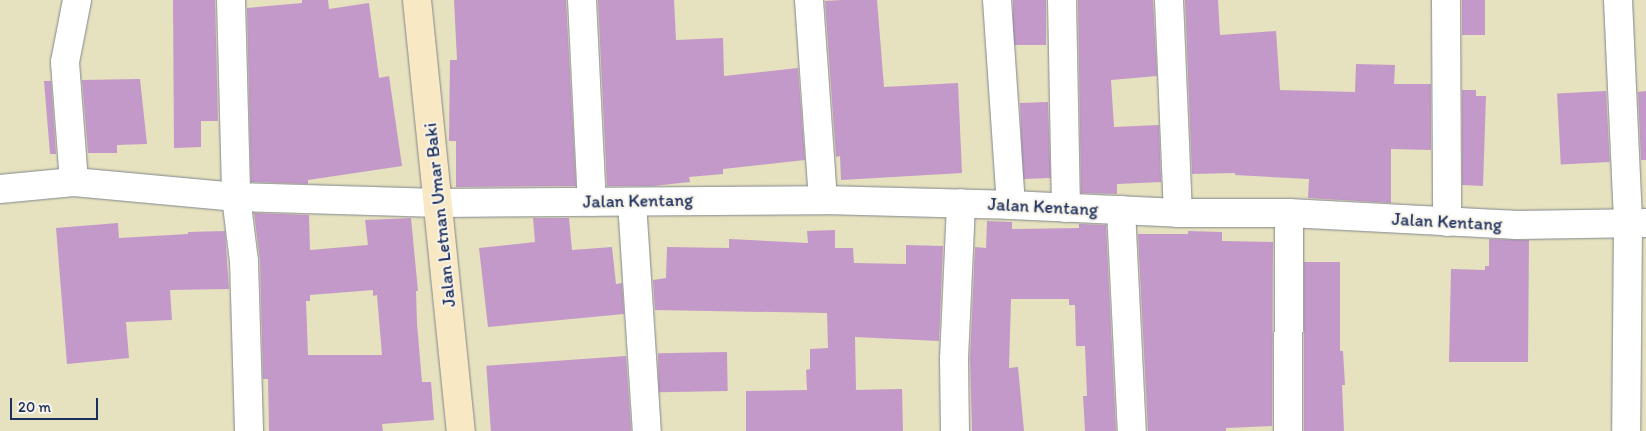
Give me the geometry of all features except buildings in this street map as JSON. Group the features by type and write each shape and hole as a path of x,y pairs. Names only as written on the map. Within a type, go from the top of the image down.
{"street":[{"path":"74,182 65,62 77,0"},
{"path":"231,0 236,197 244,261 248,431"},
{"name":"Jalan Letnan Umar Baki","path":"417,0 461,431"},
{"path":"582,0 592,202"},
{"path":"809,0 823,200"},
{"path":"997,0 1011,205"},
{"path":"1062,0 1066,208"},
{"path":"1169,0 1178,213"},
{"path":"1446,0 1447,222"},
{"path":"1618,0 1625,190 1637,223 1626,431"},
{"name":"Jalan Kentang","path":"0,189 74,182 236,197 439,203 823,200 961,203 1178,213 1289,212 1517,225 1637,223"},
{"path":"632,202 647,431"},
{"path":"956,431 954,359 961,203"},
{"path":"1121,210 1132,431"},
{"path":"1288,431 1289,212"}]}
